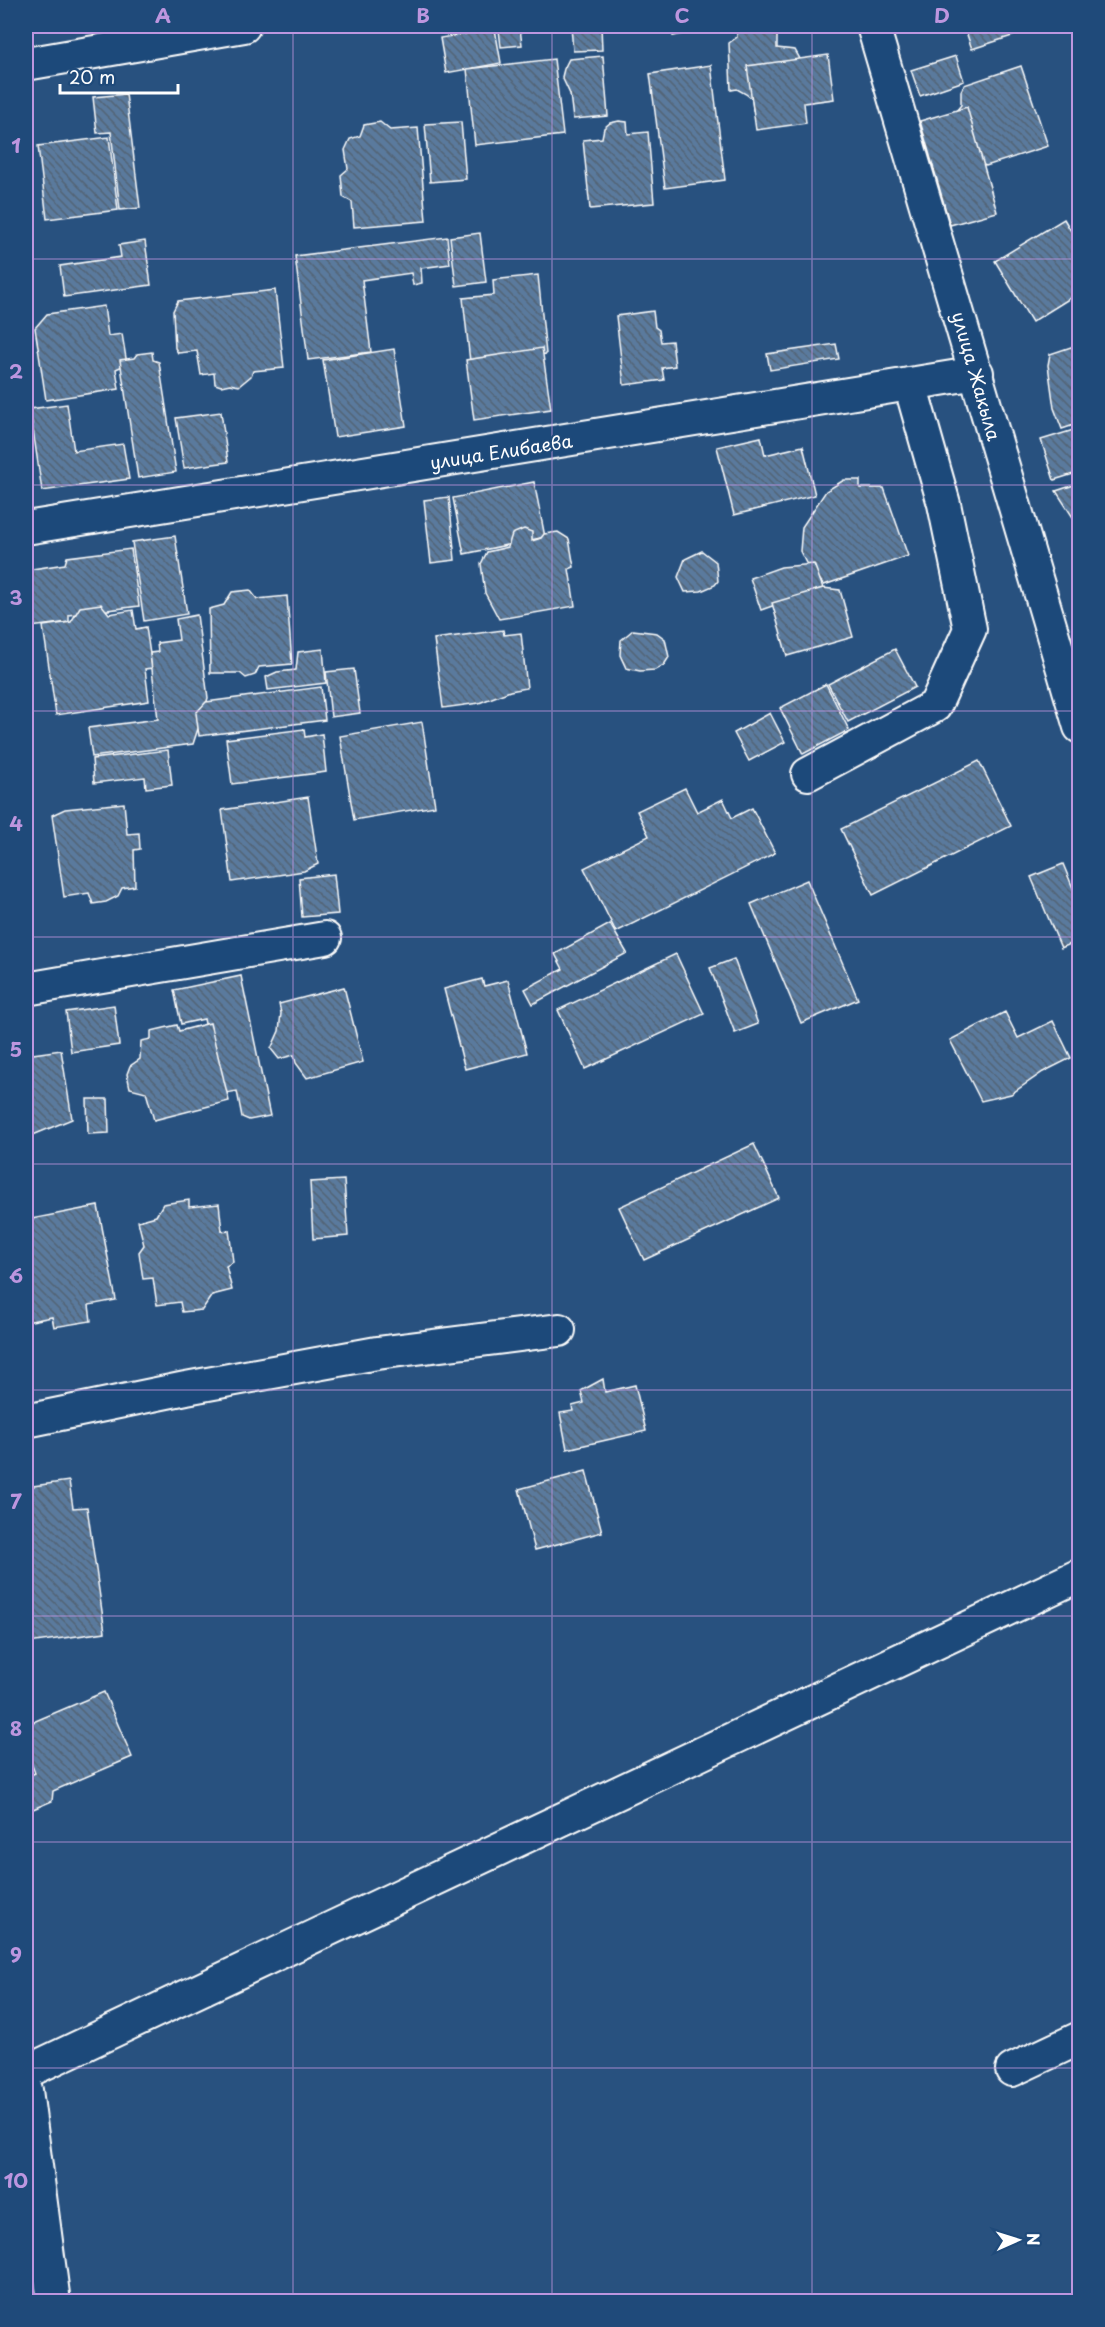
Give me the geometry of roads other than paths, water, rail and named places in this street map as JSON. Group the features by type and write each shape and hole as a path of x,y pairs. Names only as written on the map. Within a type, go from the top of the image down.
{"street":[{"path":"26,64 244,26"},
{"name":"улица Жакыла","path":"873,26 1080,727"},
{"name":"улица Елибаева","path":"26,528 977,373"},
{"path":"808,774 935,706 970,629 944,504 910,384"},
{"path":"26,989 325,938"},
{"path":"26,1421 186,1388 377,1353 559,1330"},
{"path":"26,2072 1080,1575"},
{"path":"1012,2070 1080,2038"},
{"path":"26,2090 54,2301"}]}
